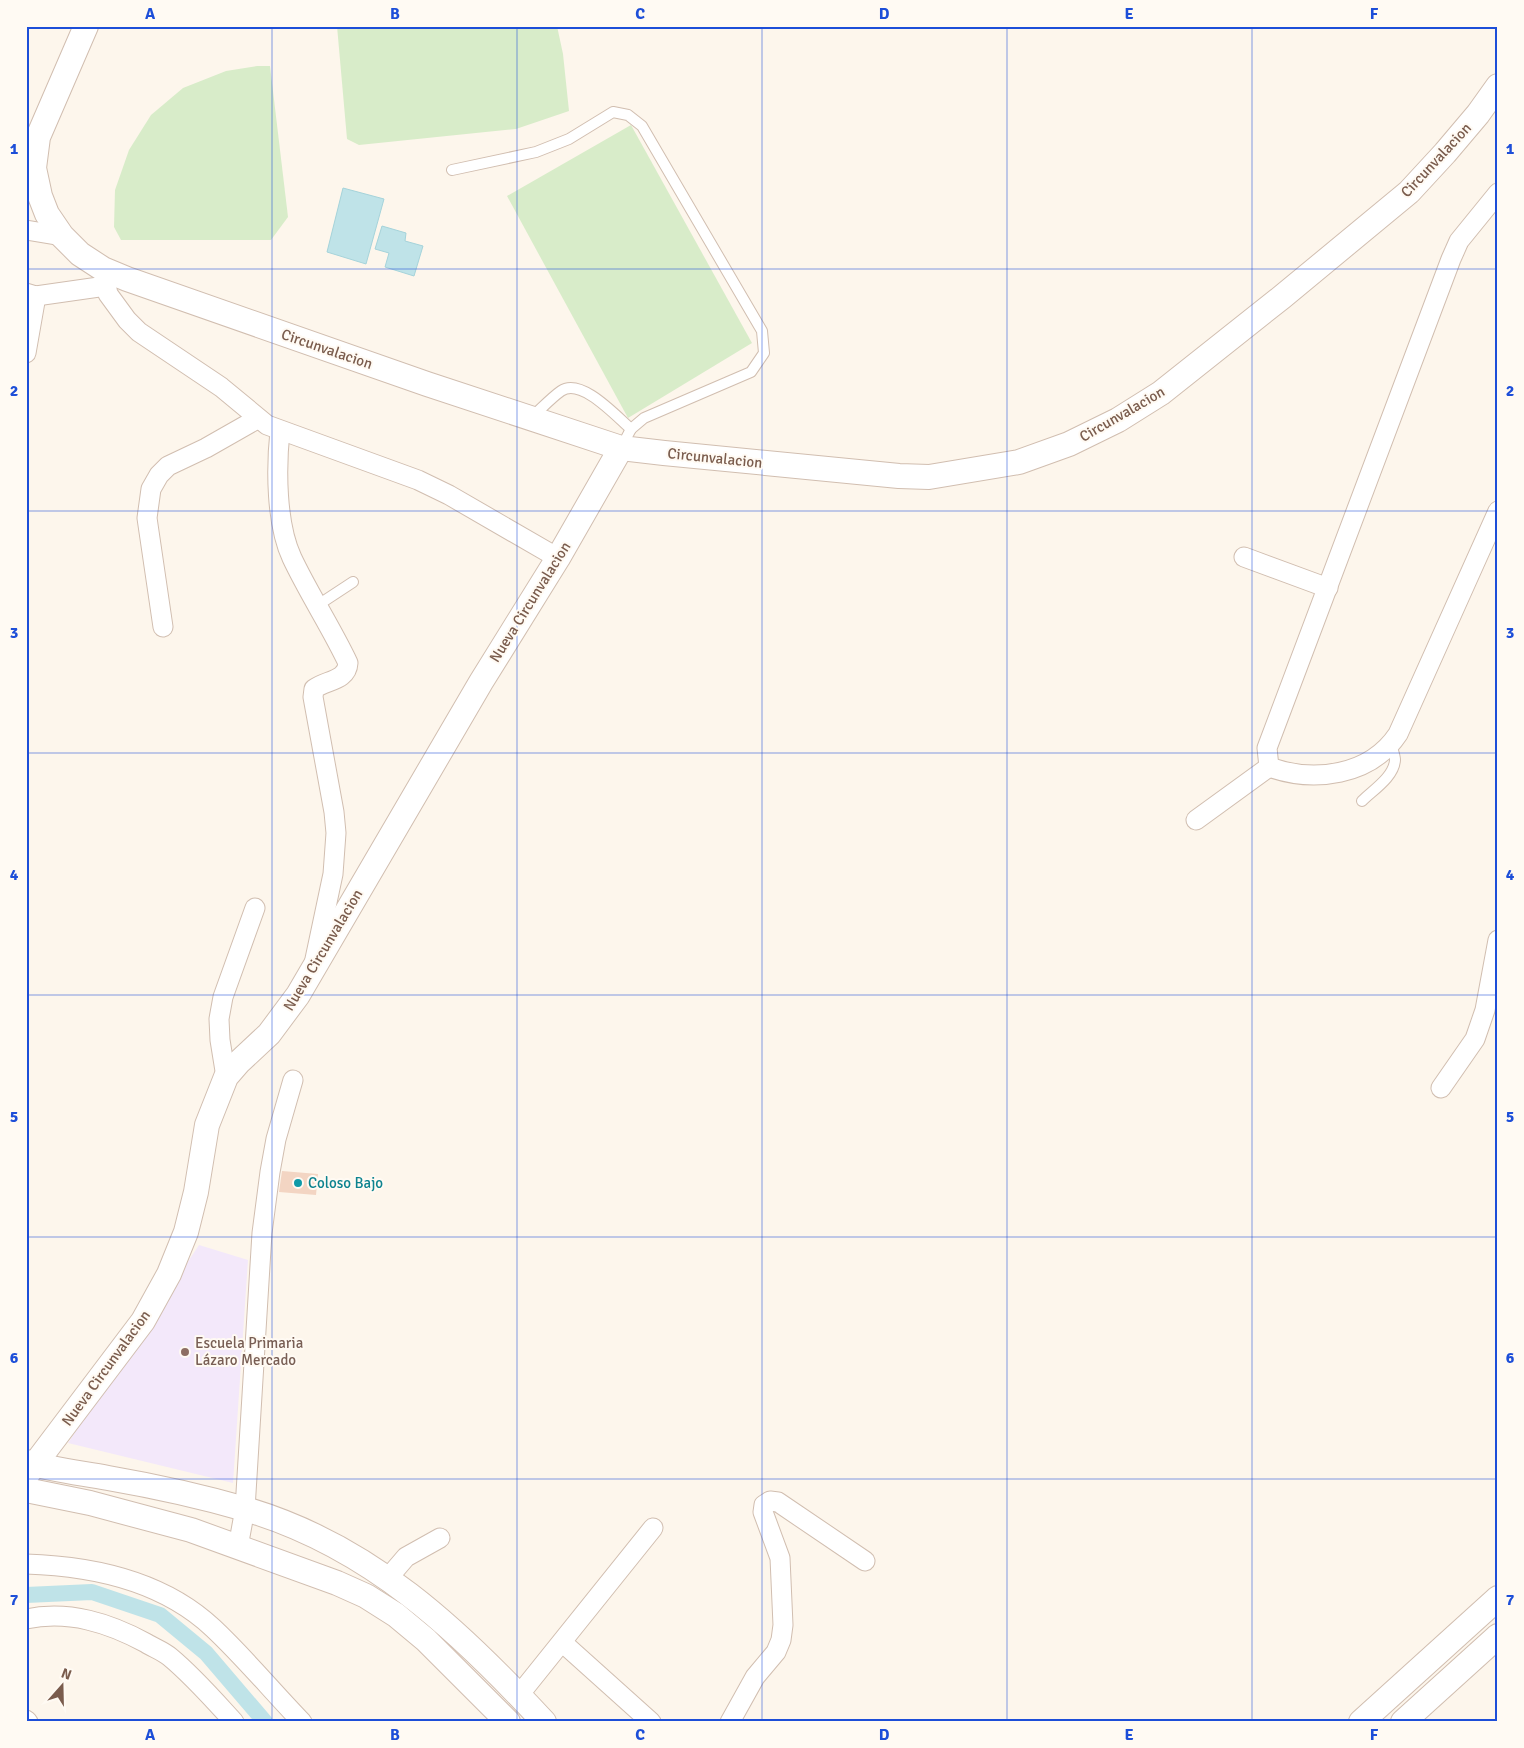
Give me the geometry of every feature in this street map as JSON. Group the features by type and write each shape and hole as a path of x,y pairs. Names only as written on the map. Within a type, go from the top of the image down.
{"street":[{"name":"Circunvalacion","path":"86,26 38,137 34,168 40,196 47,214 62,236 104,278 136,282 531,418 626,438 840,470 929,477 1019,462 1069,444 1118,420 1161,392 1282,297 1409,192 1451,147 1498,86"},
{"path":"1269,766 1267,748 1459,241 1498,193"},
{"path":"26,230 62,236"},
{"path":"26,353 31,295 104,278 115,305 140,332 221,387 257,418 280,430 418,480 449,495 558,558"},
{"path":"164,628 147,518 151,490 159,475 168,466 206,448 257,418"},
{"path":"280,430 277,474 286,538 292,558 348,663 348,669 341,677 314,689 313,697 334,812 336,833 332,874 313,969"},
{"name":"Nueva Circunvalacion","path":"29,1468 143,1321 169,1274 186,1232 196,1192 208,1125 226,1078 239,1062 269,1034 298,995 481,682 558,558 626,438"},
{"path":"1269,766 1282,771 1307,775 1336,773 1376,758 1391,744 1398,734 1498,511"},
{"path":"1244,557 1328,588"},
{"path":"1196,820 1269,766"},
{"path":"226,1078 219,1019 223,997 255,908"},
{"path":"1441,1088 1475,1039 1486,1010 1498,940"},
{"path":"238,1547 245,1509 262,1234 276,1139 293,1080"},
{"path":"29,1468 165,1489 245,1509 284,1522 332,1545 388,1578 418,1600 452,1629 520,1695 544,1722"},
{"path":"26,1490 90,1503 160,1521 337,1583 366,1596 396,1615 426,1640 508,1722"},
{"path":"730,1722 755,1677 776,1652 781,1640 780,1558 763,1512 764,1505 770,1501 778,1502 865,1561"},
{"path":"520,1695 653,1528"},
{"path":"388,1578 406,1557 440,1538"},
{"path":"26,1564 64,1566 104,1573 138,1582 188,1609 212,1627 302,1722"},
{"path":"1361,1722 1498,1598"},
{"path":"26,1619 42,1616 71,1616 99,1622 130,1634 168,1655 194,1678 234,1722"},
{"path":"1403,1722 1498,1636"},
{"path":"563,1642 651,1722"},
{"path":"1409,1678 1429,1699"}],"lane":[{"path":"452,170 536,152 569,139 614,112 628,115 642,126 762,331 764,352 751,372 644,418 626,438 586,391 573,387 562,390 531,418"},
{"path":"318,605 353,582"},
{"path":"1362,801 1393,770 1395,760 1391,744"}],"shaded area":[{"name":"Escuela Primaria Lázaro Mercado","path":"199,1245 248,1260 233,1483 68,1443"}],"green space":[{"path":"337,26 557,26 563,54 569,111 516,129 359,145 347,139"},
{"path":"270,66 288,217 271,240 121,240 114,227 115,190 129,150 151,115 183,88 226,71"},
{"path":"631,125 752,343 628,418 507,196"}],"water":[{"path":"343,188 384,199 366,264 327,252"},
{"path":"382,226 406,233 405,241 423,246 414,276 385,267 389,253 375,249"}],"building":[{"name":"Coloso Bajo","path":"282,1171 318,1174 316,1195 279,1192"}],"waterway":[{"path":"26,1595 92,1592 160,1615 206,1653 265,1722"}],"place":[{"name":"Coloso Bajo","path":"298,1183"},
{"name":"Escuela Primaria Lázaro Mercado","path":"185,1352"}]}
